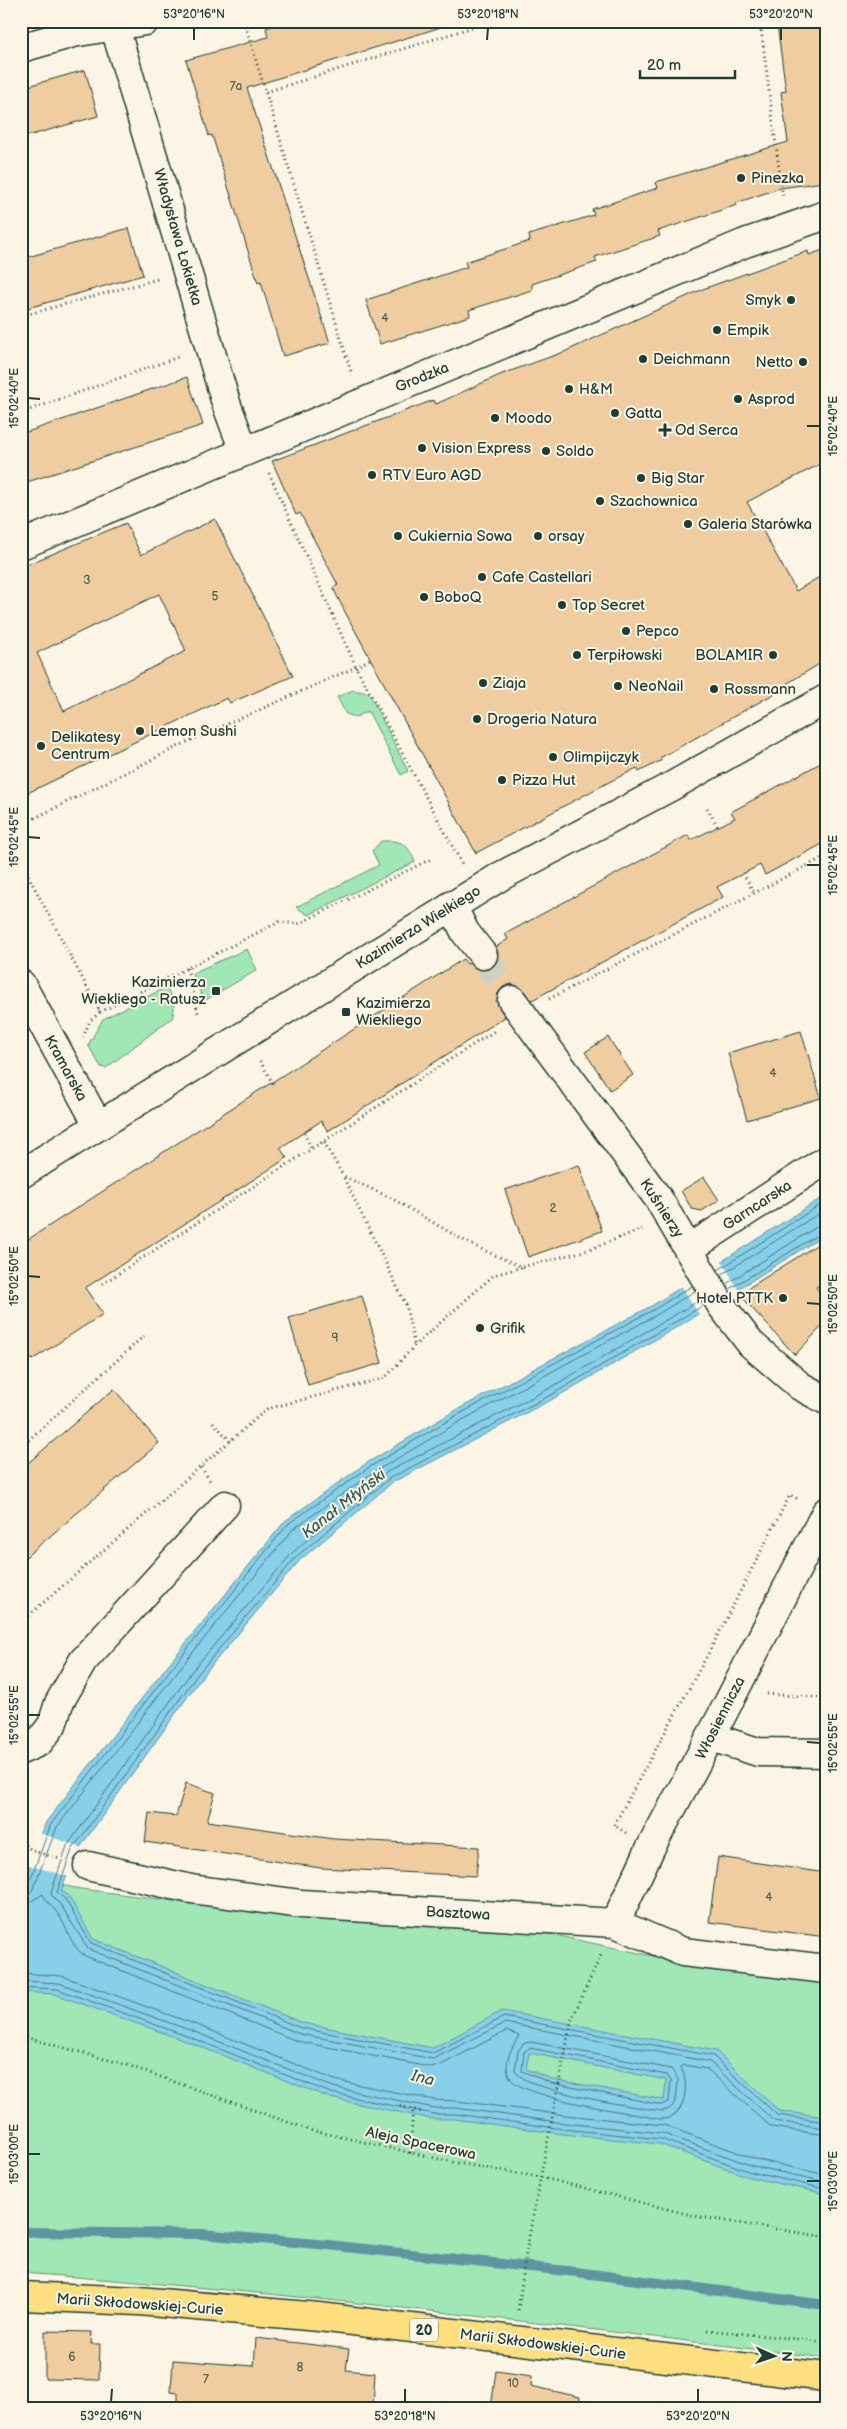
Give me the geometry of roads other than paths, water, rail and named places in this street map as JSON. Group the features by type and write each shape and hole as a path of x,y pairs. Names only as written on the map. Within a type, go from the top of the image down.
{"main road":[{"name":"Marii Skłodowskiej-Curie","path":"21,2296 139,2302 319,2317 826,2377"}],"street":[{"path":"21,48 114,23 145,21"},
{"name":"Władysława Łokietka","path":"114,23 226,403 244,451"},
{"name":"Grodzka","path":"21,544 736,247 826,215"},
{"name":"Kazimierza Wielkiego","path":"21,1174 501,876 672,786 826,700"},
{"path":"452,905 465,932 482,955"},
{"name":"Kramarska","path":"21,984 98,1125"},
{"name":"Kuśnierzy","path":"517,1006 658,1198 721,1305 758,1350 800,1386 826,1400"},
{"name":"Garncarska","path":"693,1256 826,1160"},
{"path":"21,1750 38,1742 52,1725 59,1703 82,1661 225,1505"},
{"name":"Włosiennicza","path":"615,1923 652,1847 711,1737 816,1507"},
{"path":"711,1737 758,1752 826,1753"},
{"name":"Basztowa","path":"88,1866 191,1889 300,1904 615,1923 683,1952 826,1969"}],"water":[{"path":"826,1195 826,1234 682,1324 553,1399 393,1482 300,1560 201,1678 76,1853 61,1891 68,1895 93,1939 303,2023 433,2048 502,2011 716,2051 779,2111 826,2117 826,2194 749,2177 660,2144 563,2134 454,2119 432,2119 330,2098 191,2043 55,1994 21,1992 21,1890 46,1822 163,1671 285,1521 365,1464 451,1413 653,1305","holes":["529,2053 666,2080 664,2100 552,2079 526,2069"]}],"waterway":[{"path":"21,2232 201,2234 328,2245 576,2272 826,2305"}],"tunnel":[{"path":"483,955 512,1000"}],"place":[{"name":"Pinezka","path":"741,178"},
{"name":"Smyk","path":"791,300"},
{"name":"Empik","path":"717,330"},
{"name":"Deichmann","path":"643,359"},
{"name":"Netto","path":"803,362"},
{"name":"H&M","path":"569,389"},
{"name":"Asprod","path":"738,399"},
{"name":"Gatta","path":"615,413"},
{"name":"Moodo","path":"495,418"},
{"name":"Od Serca","path":"665,430"},
{"name":"Vision Express","path":"422,448"},
{"name":"Soldo","path":"546,451"},
{"name":"RTV Euro AGD","path":"372,475"},
{"name":"Big Star","path":"641,478"},
{"name":"Szachownica","path":"600,501"},
{"name":"Galeria Starówka","path":"688,524"},
{"name":"Cukiernia Sowa","path":"398,536"},
{"name":"orsay","path":"538,536"},
{"name":"Cafe Castellari","path":"482,577"},
{"name":"BoboQ","path":"424,597"},
{"name":"Top Secret","path":"562,605"},
{"name":"Pepco","path":"626,631"},
{"name":"Terpiłowski","path":"577,655"},
{"name":"BOLAMIR","path":"773,655"},
{"name":"Ziaja","path":"483,683"},
{"name":"NeoNail","path":"618,686"},
{"name":"Rossmann","path":"714,689"},
{"name":"Drogeria Natura","path":"477,719"},
{"name":"Lemon Sushi","path":"140,731"},
{"name":"Delikatesy Centrum","path":"41,746"},
{"name":"Olimpijczyk","path":"553,757"},
{"name":"Pizza Hut","path":"502,780"},
{"name":"Kazimierza Wiekliego - Ratusz","path":"216,991"},
{"name":"Kazimierza Wiekliego","path":"346,1012"},
{"name":"Hotel PTTK","path":"783,1298"},
{"name":"Grifik","path":"480,1328"}],"water label":[{"name":"Kanał Młyński","path":"343,1503"},
{"name":"Ina","path":"423,2077"}]}
